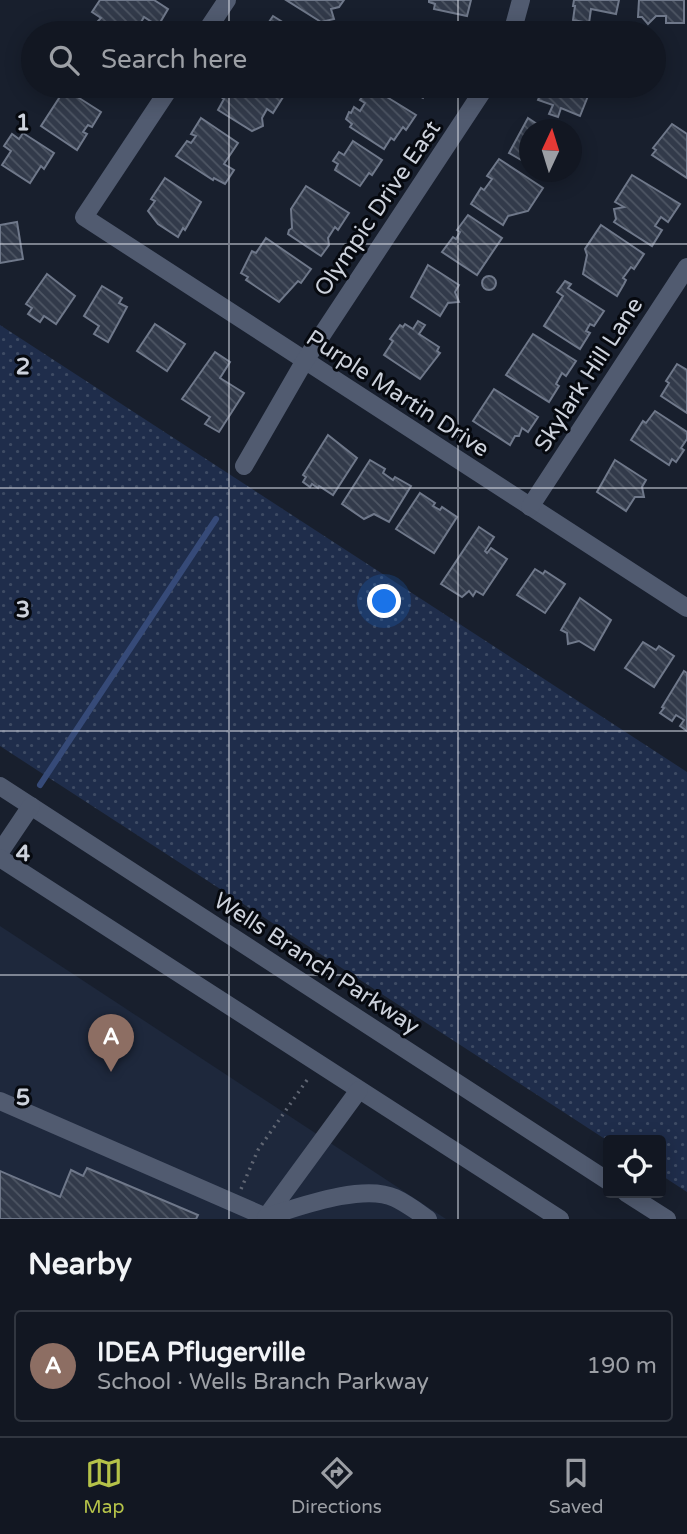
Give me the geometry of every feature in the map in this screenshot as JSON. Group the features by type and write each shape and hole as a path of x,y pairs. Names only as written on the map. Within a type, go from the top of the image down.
{"street":[{"path":"213,21 227,0"},
{"path":"515,21 521,0"},
{"name":"Purple Martin Drive","path":"163,98 84,218 687,608"},
{"name":"Olympic Drive East","path":"244,466 304,362 478,98"},
{"name":"Skylark Hill Lane","path":"530,507 687,267"},
{"name":"Wells Branch Parkway","path":"0,786 603,1178"},
{"path":"0,852 31,806"},
{"path":"0,858 560,1219"},
{"path":"267,1218 359,1090"},
{"path":"0,1101 267,1218 356,1194 393,1197 428,1219"},
{"path":"634,1198 667,1219"}],"path":[{"path":"239,1192 258,1150 307,1080"}],"shaded area":[{"path":"0,325 687,772 687,1192 666,1178 666,1135 603,1135 603,1138 0,746"},
{"path":"0,926 446,1219 0,1219"}],"building":[{"path":"100,0 154,0 168,9 161,21 150,21 144,17 142,21 98,21 101,18 92,12"},
{"path":"286,0 344,0 339,7 331,9 334,19 319,21"},
{"path":"429,0 471,0 467,16 434,9 435,4"},
{"path":"574,0 619,0 616,14 591,9 589,21 573,20"},
{"path":"639,0 684,0 684,23 666,23 666,16 656,16 651,21 638,17"},
{"path":"59,98 79,98 101,112 92,127 88,125 83,132 87,134 77,150 41,126"},
{"path":"282,98 273,113 267,109 262,118 263,126 252,131 218,110 224,99"},
{"path":"388,98 416,115 406,130 403,127 384,149 350,127 352,124 346,119 354,107 360,111 365,103 360,100"},
{"path":"587,98 580,116 561,108 558,117 549,114 553,105 538,100"},
{"path":"201,118 238,143 224,164 234,170 225,184 214,178 213,180 176,156 187,141 191,143 196,136 191,134"},
{"path":"672,124 687,134 687,178 652,155 656,150 653,148"},
{"path":"23,133 54,153 44,169 41,166 30,183 2,165 11,151 4,146 12,134 19,139"},
{"path":"519,135 519,159 509,153"},
{"path":"353,141 382,160 360,186 335,170 338,164 333,161 339,152 344,155"},
{"path":"499,159 519,172 519,182 534,182 543,188 528,211 508,216 503,225 471,204 481,188 484,190 492,179 487,176"},
{"path":"632,175 680,204 668,222 661,217 655,226 662,230 652,246 614,222 614,209 624,207 615,202"},
{"path":"165,178 201,202 178,237 158,224 148,211 155,201 151,199"},
{"path":"306,186 349,213 338,230 335,227 328,238 329,245 321,256 288,234 292,228 291,209"},
{"path":"468,215 502,238 477,275 442,252 453,237 456,239 460,232 457,230"},
{"path":"17,222 23,259 0,263 0,225"},
{"path":"601,225 644,254 634,269 631,267 623,278 626,280 617,296 583,274 587,255 585,249"},
{"path":"266,238 311,269 301,283 298,281 279,302 246,280 248,277 241,273 252,251 256,253"},
{"path":"428,265 459,285 455,292 459,302 448,303 440,316 411,297"},
{"path":"47,274 75,296 56,324 44,316 40,322 28,314 32,308 26,304"},
{"path":"489,276 494,278 494,288 489,290 484,288 482,283 484,278"},
{"path":"565,281 571,284 568,288 604,311 594,326 590,324 586,331 590,333 580,349 544,326 563,296 557,292"},
{"path":"102,286 122,298 119,303 127,307 108,342 94,334 99,326 84,316"},
{"path":"418,321 425,325 419,334 439,347 437,351 440,353 420,379 384,355 393,341 390,339 400,325 403,327 405,324 413,329"},
{"path":"155,324 185,344 167,371 137,351"},
{"path":"533,334 576,361 566,376 562,373 556,384 559,386 549,402 506,375"},
{"path":"215,352 230,362 220,378 244,393 219,432 205,424 210,417 182,399"},
{"path":"677,364 687,370 687,413 661,396 669,383 666,381"},
{"path":"494,389 538,417 528,432 522,428 519,436 515,436 510,445 473,421"},
{"path":"655,411 687,432 687,439 681,448 684,450 676,462 672,459 669,465 631,440 643,421 646,423"},
{"path":"328,435 357,458 333,495 319,486 318,488 312,484 310,487 303,482 306,477 303,475"},
{"path":"370,460 385,469 383,473 393,480 395,477 411,486 389,522 374,514 364,519 342,504"},
{"path":"615,460 646,480 642,487 644,497 635,497 626,511 597,492"},
{"path":"420,493 435,503 433,506 440,510 442,507 457,517 434,553 396,529"},
{"path":"479,527 494,537 485,551 487,553 491,548 507,559 483,595 476,591 473,596 469,591 462,597 441,584"},
{"path":"535,569 543,574 545,571 565,584 545,613 517,595"},
{"path":"580,598 611,620 594,650 579,641 568,644 567,633 561,630"},
{"path":"643,642 656,650 659,646 674,656 654,687 625,668"},
{"path":"684,671 687,673 687,731 680,726 684,720 676,715 672,721 660,713"},
{"path":"87,1168 198,1215 196,1219 0,1219 0,1171 60,1197 71,1170 83,1176"}],"waterway":[{"path":"40,785 216,519"}],"place":[{"name":"IDEA Pflugerville","path":"111,1072"}]}
